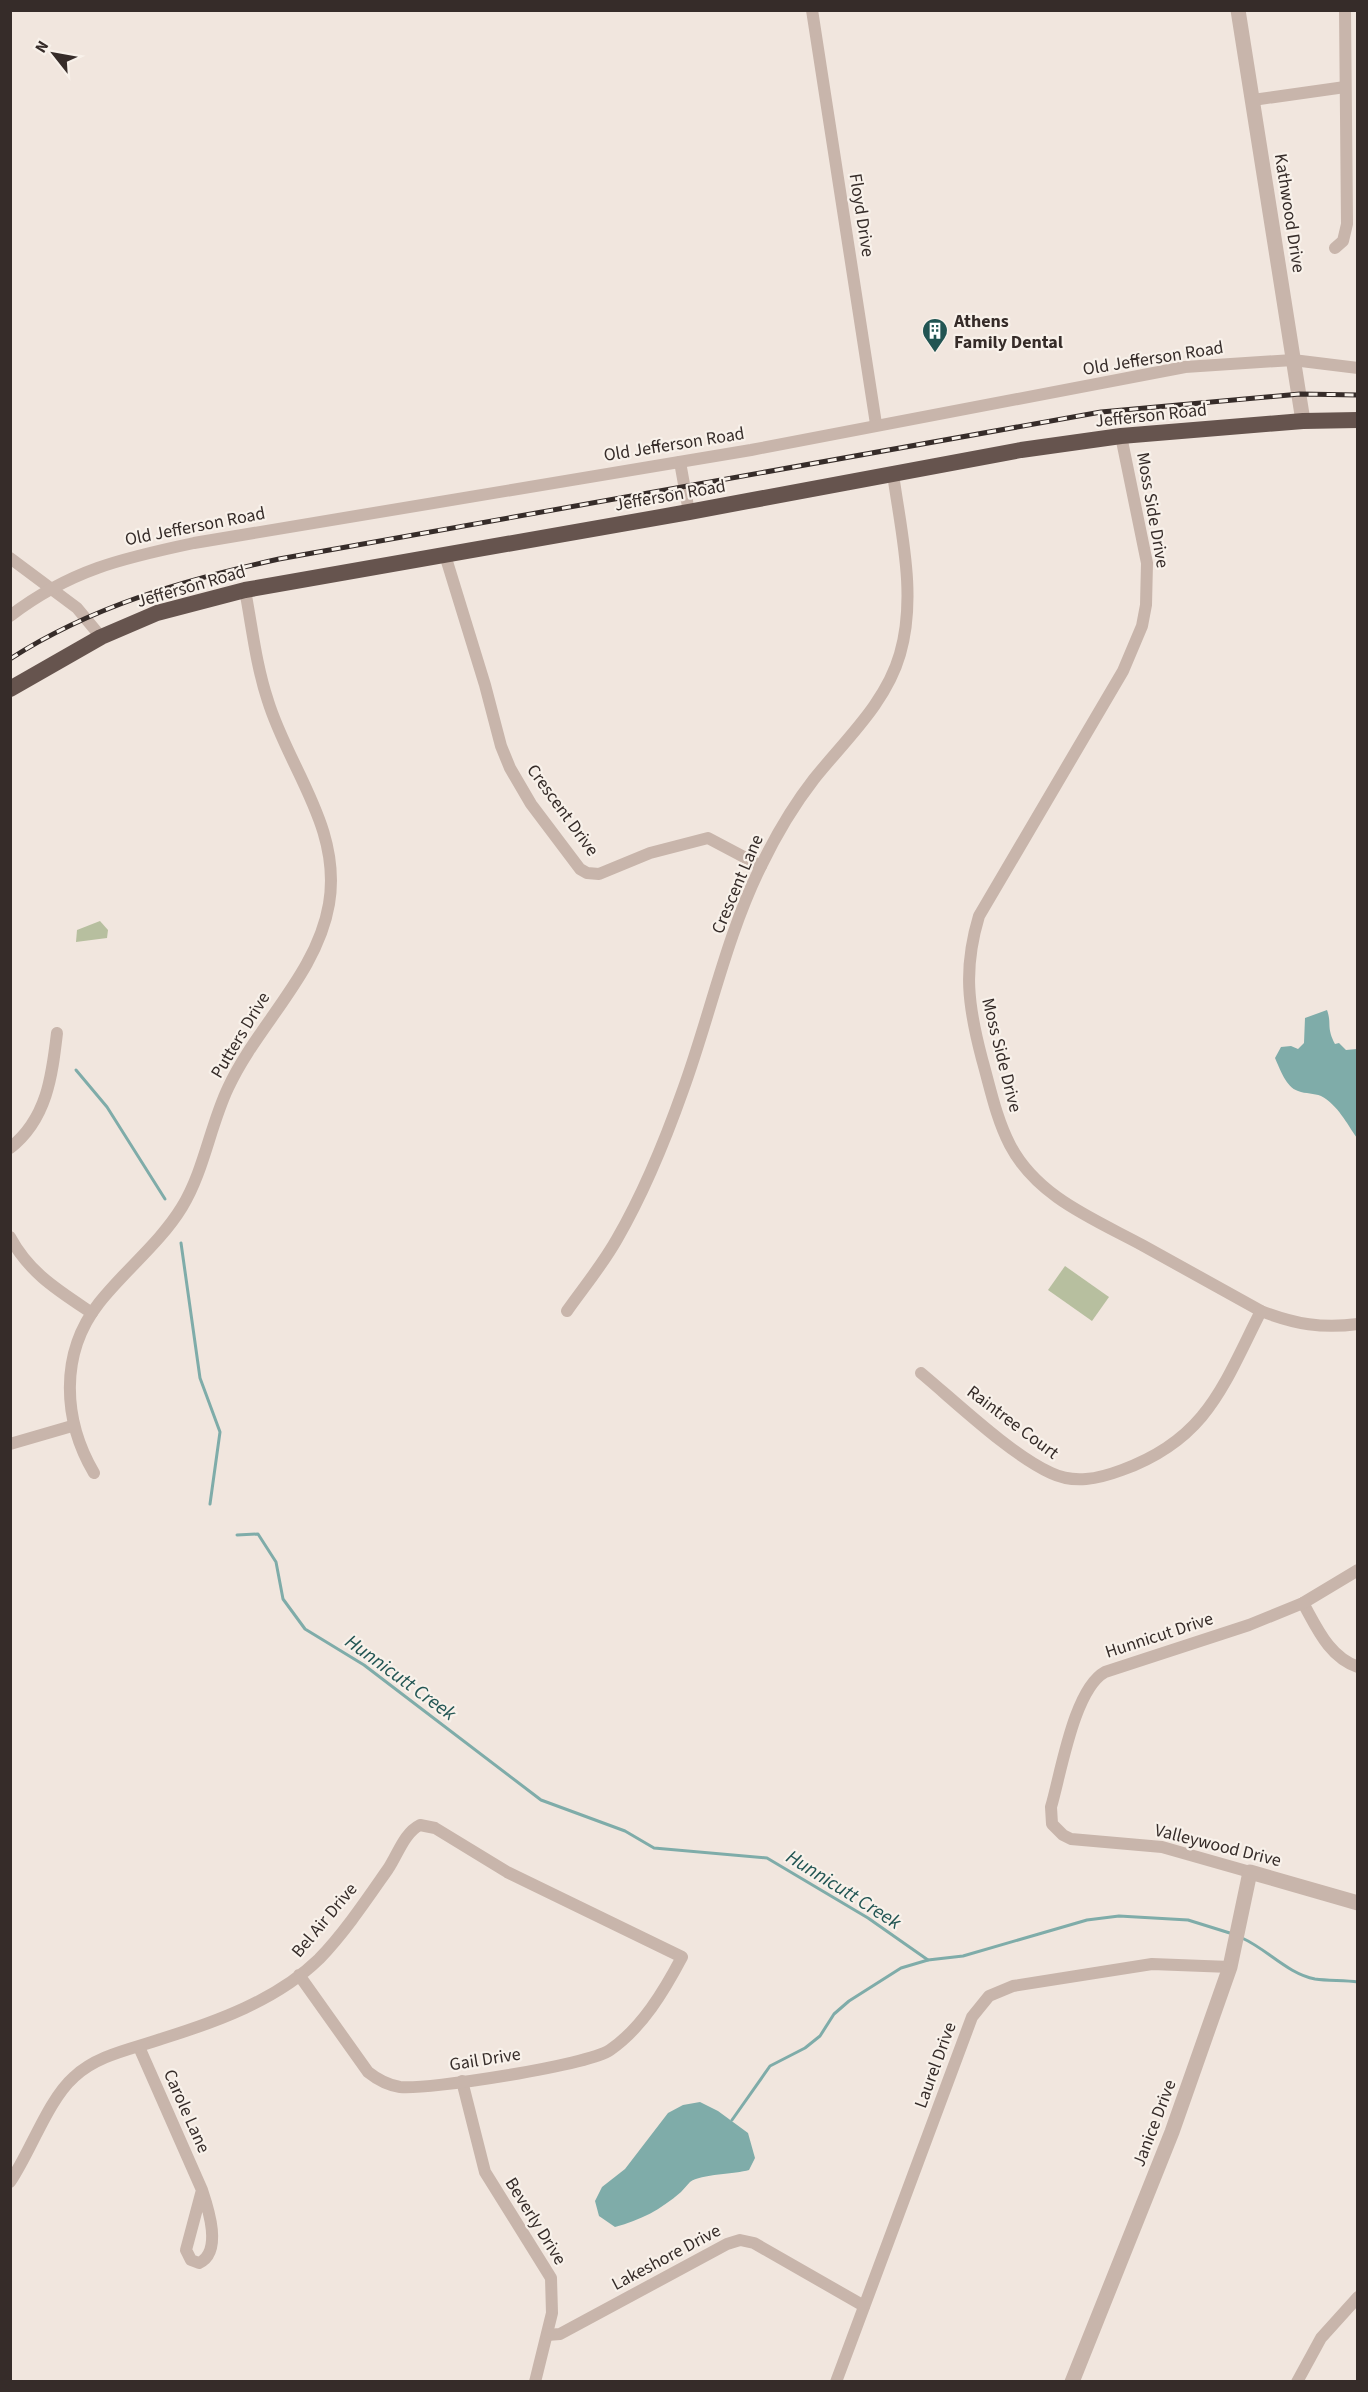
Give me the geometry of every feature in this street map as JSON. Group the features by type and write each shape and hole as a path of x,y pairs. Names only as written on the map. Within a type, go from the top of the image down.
{"highway":[{"name":"Jefferson Road","path":"10,689 101,637 157,613 246,590 689,512 1021,450 1120,436 1303,421 1358,420"}],"street":[{"name":"Floyd Drive","path":"812,10 876,424"},
{"name":"Kathwood Drive","path":"1238,10 1303,421"},
{"path":"1335,248 1342,241 1347,224 1345,10"},
{"path":"1253,100 1345,87"},
{"name":"Old Jefferson Road","path":"10,616 53,589 113,561 173,547 680,462 1185,367 1293,360 1358,368"},
{"name":"Moss Side Drive","path":"1120,436 1147,563 1146,605 1142,626 1123,671 979,916 969,957 969,1005 998,1117 1011,1146 1034,1178 1067,1206 1261,1311 1292,1323 1313,1327 1358,1324"},
{"path":"680,462 689,512"},
{"name":"Crescent Lane","path":"567,1311 617,1239 637,1199 683,1090 739,920 760,867 797,802 873,708 887,689 895,670 906,630 909,601 893,474"},
{"name":"Crescent Drive","path":"445,555 485,685 501,746 510,768 531,804 580,869 587,873 599,874 651,853 708,838 760,867"},
{"path":"10,558 53,589 86,617 101,637"},
{"name":"Putters Drive","path":"94,1473 72,1426 69,1396 70,1371 75,1350 92,1312 182,1207 192,1188 231,1083 312,954 326,920 332,879 326,834 268,702 246,590"},
{"path":"10,1148 26,1134 45,1100 51,1082 57,1033"},
{"path":"10,1237 19,1254 39,1276 92,1312"},
{"name":"Raintree Court","path":"921,1373 1037,1466 1068,1480 1087,1480 1149,1460 1174,1444 1197,1424 1215,1402 1261,1311"},
{"path":"10,1444 72,1426"},
{"name":"Hunnicut Drive","path":"1052,1807 1079,1705 1088,1686 1099,1675 1249,1625 1303,1603 1358,1570"},
{"path":"1303,1603 1327,1644 1341,1658 1358,1667"},
{"name":"Valleywood Drive","path":"1052,1807 1052,1824 1063,1835 1071,1839 1162,1847 1358,1903"},
{"name":"Bel Air Drive","path":"10,2182 69,2082 99,2060 241,2008 281,1988 299,1975 319,1958 346,1928 390,1867 410,1833 420,1825 435,1828 507,1872 682,1957"},
{"name":"Janice Drive","path":"1072,2382 1172,2132 1230,1967 1250,1872"},
{"name":"Gail Drive","path":"299,1975 354,2056 375,2078 391,2085 413,2087 578,2061 607,2052 634,2029 665,1988 682,1957"},
{"name":"Laurel Drive","path":"836,2382 972,2017 983,2001 1013,1986 1152,1964 1230,1967"},
{"name":"Carole Lane","path":"139,2047 202,2190 212,2232 208,2255 199,2263 191,2260 186,2250 202,2190"},
{"name":"Beverly Drive","path":"462,2081 485,2172 551,2278 553,2301 535,2382"},
{"name":"Lakeshore Drive","path":"547,2335 560,2334 727,2244 740,2240 763,2247 864,2306"},
{"path":"1297,2382 1327,2330 1358,2297"}],"green space":[{"path":"100,921 108,930 107,938 76,942 77,930"},
{"path":"1065,1266 1109,1297 1092,1321 1048,1290"}],"water":[{"path":"1327,1010 1335,1044 1339,1043 1346,1050 1357,1049 1357,1138 1342,1115 1327,1100 1318,1095 1298,1091 1290,1086 1275,1058 1281,1047 1291,1046 1298,1049 1304,1043 1305,1018"},
{"path":"700,2102 718,2111 748,2133 755,2158 749,2170 695,2179 658,2209 642,2218 615,2227 599,2216 595,2201 602,2187 625,2169 668,2113 683,2105"}],"waterway":[{"name":"Hunnicutt Creek","path":"76,1070 107,1107 165,1199"},
{"name":"Hunnicutt Creek","path":"181,1243 200,1378 220,1432 210,1504"},
{"name":"Hunnicutt Creek","path":"237,1535 258,1534 276,1562 283,1599 305,1629 364,1665 541,1800 625,1831 654,1848 767,1858 868,1918 928,1960"},
{"name":"Hunnicutt Creek","path":"732,2120 770,2066 805,2048 820,2036 834,2014 849,2001 901,1968 928,1960 963,1956 1087,1920 1119,1916 1188,1920 1233,1934"},
{"name":"Hunnicutt Creek","path":"1242,1938 1305,1976 1320,1980 1358,1982"}],"railway":[{"path":"10,659 73,624 140,597 208,576 279,559 1101,412 1300,394 1358,395"}],"place":[{"name":"Athens Family Dental","path":"935,354"}]}
